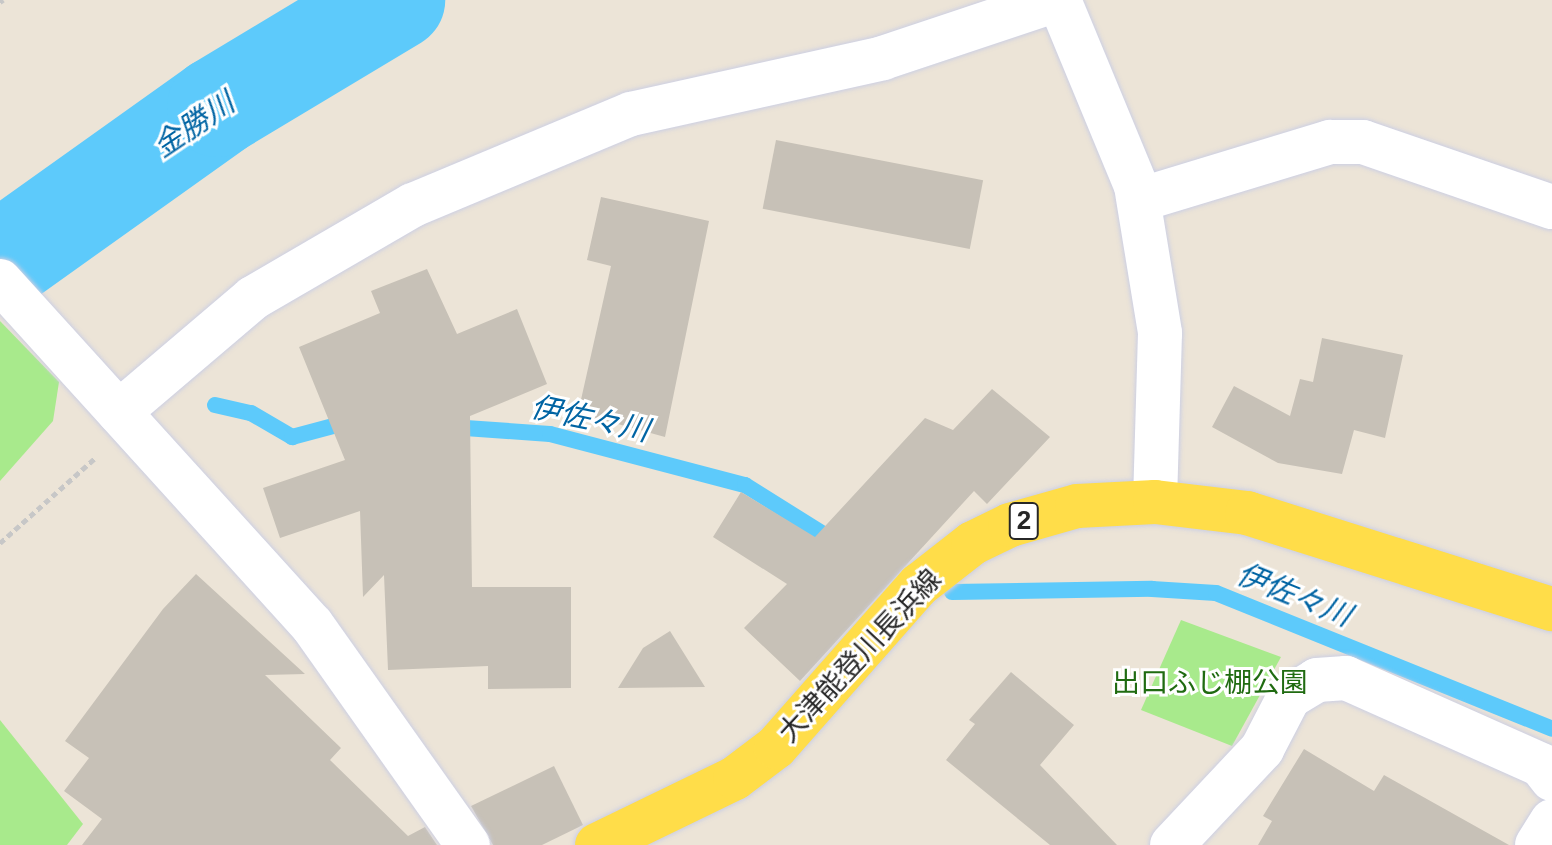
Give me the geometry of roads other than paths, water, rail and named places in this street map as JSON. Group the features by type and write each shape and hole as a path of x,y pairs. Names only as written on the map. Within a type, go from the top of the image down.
{"main road":[{"name":"大津能登川長浜線","path":"597,845 735,778 776,747 919,585 973,543 1010,525 1077,506 1155,502 1247,513 1552,609"}],"street":[{"path":"116,409 253,298 413,205 631,114 883,58 1058,0 1139,200 1160,333 1155,502"},
{"path":"1139,200 1330,142 1363,142 1552,207"},
{"path":"0,281 312,625 468,845"},
{"path":"1172,845 1262,749 1289,697 1317,680 1346,678 1541,765 1552,779"},
{"path":"1537,845 1552,821"}],"waterway":[{"name":"金勝川","path":"0,262 217,107 395,0"},
{"name":"伊佐々川","path":"215,405 251,413 292,437 352,421"},
{"name":"伊佐々川","path":"451,427 550,434 745,485 836,542"},
{"name":"伊佐々川","path":"952,592 1152,589 1216,593 1552,729"}],"park label":[{"name":"出口ふじ棚公園","path":"1210,683"}]}
